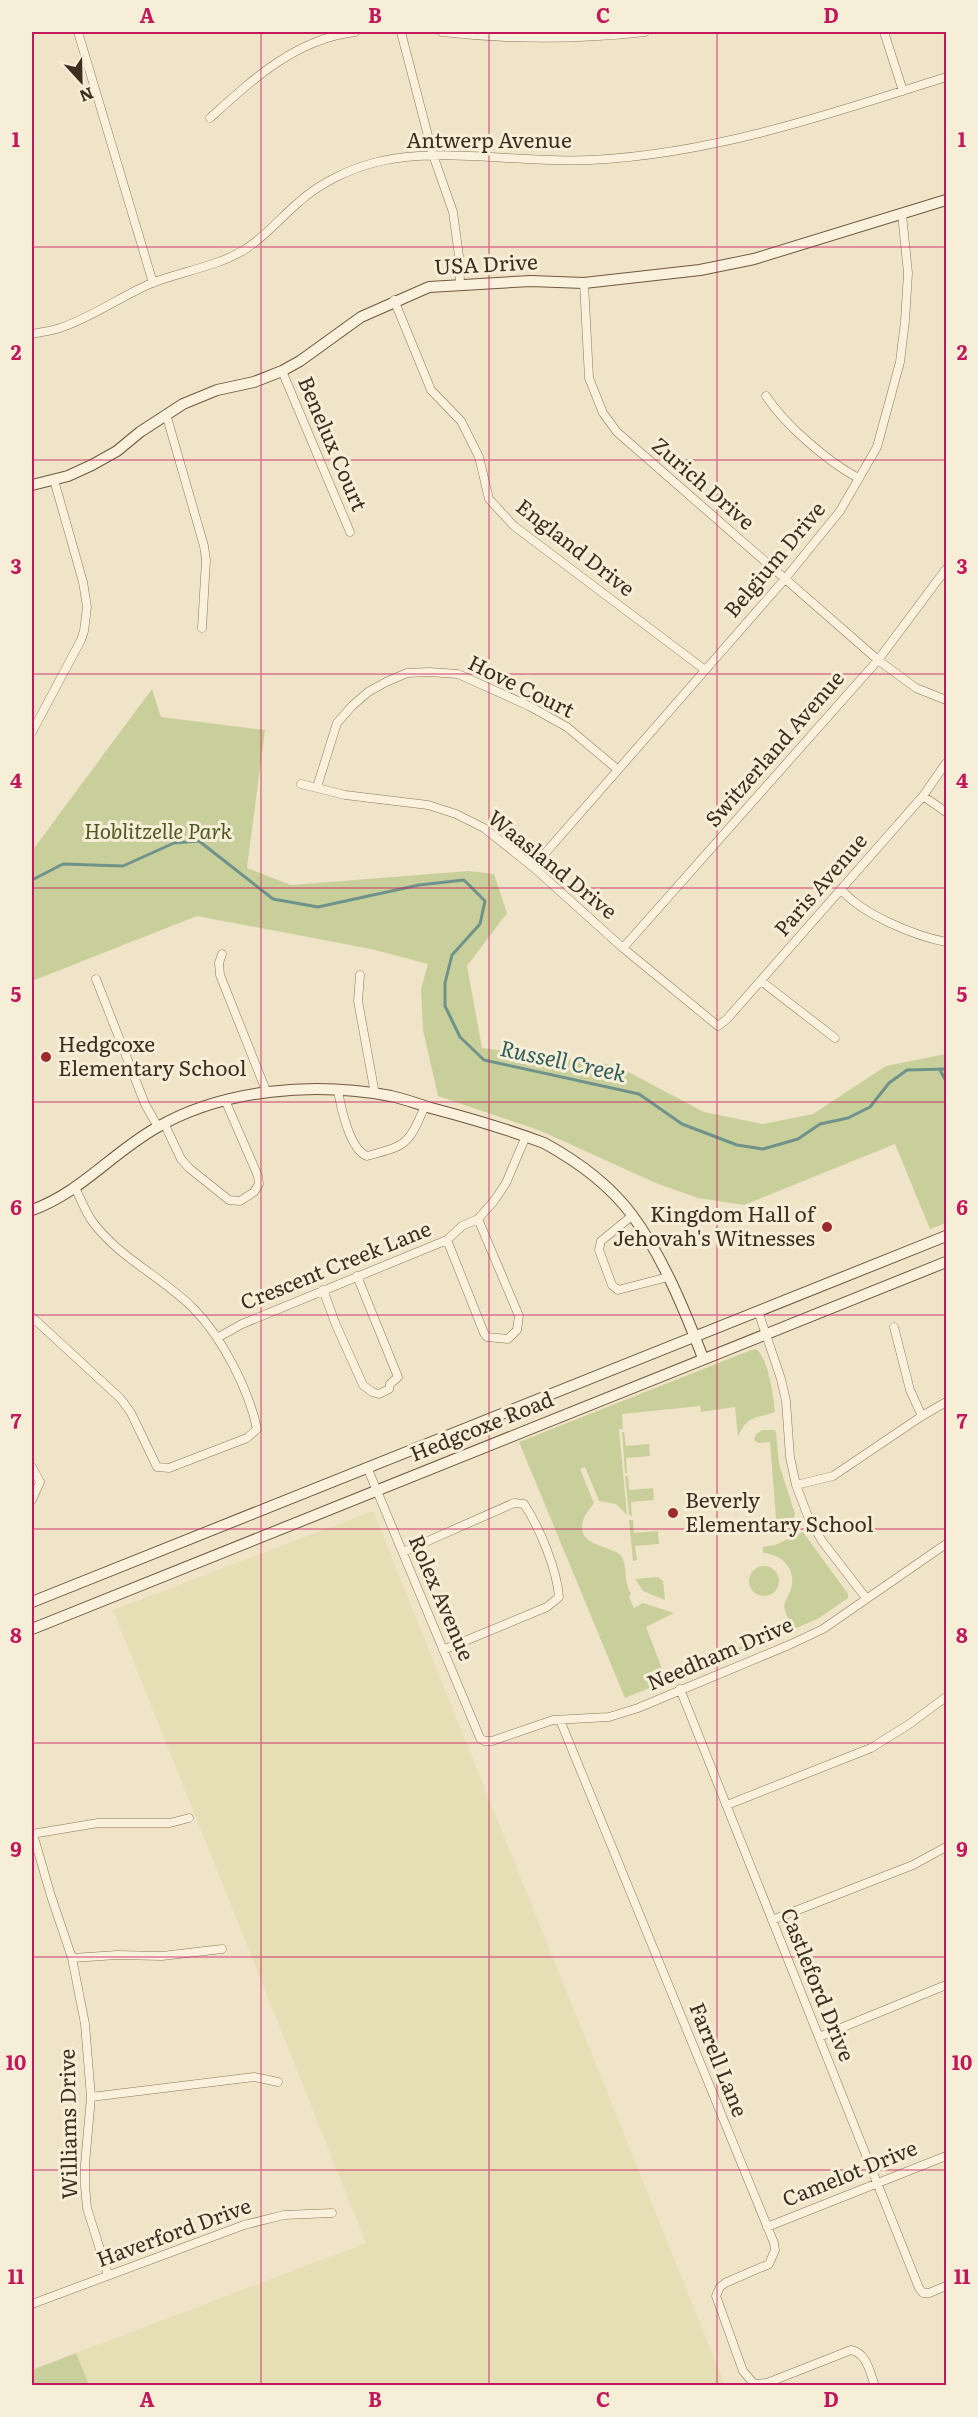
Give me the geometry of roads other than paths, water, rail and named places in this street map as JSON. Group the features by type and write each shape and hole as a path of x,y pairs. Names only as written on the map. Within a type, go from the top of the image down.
{"main road":[{"name":"USA Drive","path":"32,485 54,480 92,465 117,451 183,404 217,390 254,382 282,371 300,361 361,317 429,286 531,281 584,283 700,270 754,260 946,200"},
{"path":"32,1210 47,1205 75,1188 138,1139 161,1125 225,1100 267,1093 338,1091 409,1100 544,1143 591,1173 633,1215 668,1277 703,1358"},
{"name":"Hedgcoxe Road","path":"32,1602 946,1236"},
{"name":"Hedgcoxe Road","path":"32,1629 946,1262"}],"street":[{"path":"78,32 153,283"},
{"path":"210,118 252,80 291,53 317,42 356,32"},
{"path":"401,32 433,155 453,212 460,285"},
{"path":"442,32 534,39 589,38 645,32"},
{"path":"884,32 903,90"},
{"name":"Antwerp Avenue","path":"32,334 58,329 86,318 153,283 226,259 261,238 300,201 346,172 376,162 433,155 590,160 658,154 751,135 946,77"},
{"name":"Belgium Drive","path":"533,867 784,580 840,511 877,447 900,362 908,273 902,214"},
{"name":"Zurich Drive","path":"584,283 589,378 603,413 616,432 878,660 916,688 946,700"},
{"name":"England Drive","path":"394,300 431,390 461,421 472,438 489,500 514,525 705,670"},
{"name":"Benelux Court","path":"282,371 350,532"},
{"path":"765,396 776,411 838,467 858,478"},
{"path":"166,414 204,546 206,560 202,628"},
{"path":"32,732 81,640 87,608 83,582 54,480"},
{"name":"Switzerland Avenue","path":"624,948 878,660 946,569"},
{"name":"Hove Court","path":"317,788 337,723 368,692 407,673 458,674 567,727 617,769"},
{"name":"Paris Avenue","path":"718,1026 761,981 923,796 946,764"},
{"name":"Waasland Drive","path":"301,784 345,795 428,805 456,814 484,828 533,867 624,948 718,1026"},
{"path":"923,796 946,812"},
{"path":"841,889 849,899 877,915 930,939 946,942"},
{"path":"222,954 219,963 220,975 267,1093"},
{"path":"360,975 358,1001 375,1094"},
{"path":"96,980 145,1104 189,1168 229,1200 240,1201 254,1192 259,1184 258,1176 225,1100"},
{"path":"761,981 835,1038"},
{"path":"338,1091 341,1108 354,1145 357,1150 367,1156 397,1148 409,1140 425,1106"},
{"name":"Crescent Creek Lane","path":"217,1338 242,1324 447,1240 462,1226 478,1219 494,1201 506,1183 526,1136"},
{"path":"32,1317 121,1399 131,1413 157,1467 169,1468 247,1438 257,1429 227,1353 217,1338 194,1309 111,1242 92,1221 75,1188"},
{"path":"633,1215 601,1241 599,1250 612,1285 618,1290 668,1277"},
{"path":"447,1240 484,1333 499,1340 508,1339 517,1330 519,1316 478,1219"},
{"path":"323,1290 363,1385 379,1394 389,1389 390,1383 398,1377 357,1276"},
{"path":"758,1311 786,1401 790,1457 796,1485 809,1519 822,1541 866,1598"},
{"path":"894,1327 910,1390 922,1416"},
{"path":"796,1485 834,1476 946,1402"},
{"name":"Rolex Avenue","path":"367,1467 480,1738 484,1741"},
{"path":"32,1500 40,1482 34,1471"},
{"path":"403,1552 494,1510 514,1503 524,1504 531,1514 558,1580 560,1598 547,1606 443,1650"},
{"name":"Needham Drive","path":"484,1741 492,1741 560,1720 609,1717 823,1629 946,1544"},
{"name":"Castleford Drive","path":"680,1689 918,2285 923,2292 929,2293 946,2286"},
{"path":"726,1805 871,1748 946,1697"},
{"name":"Farrell Lane","path":"560,1720 775,2250 769,2264 725,2283 720,2287 716,2296 743,2371 754,2384"},
{"path":"32,1834 98,1823 170,1823 189,1818"},
{"name":"Williams Drive","path":"32,1834 72,1958 85,2024 90,2097 85,2164 87,2208 108,2275"},
{"path":"772,1920 913,1866 946,1847"},
{"path":"72,1958 117,1955 162,1956 222,1948"},
{"path":"819,2037 946,1985"},
{"path":"90,2097 254,2077 278,2082"},
{"name":"Camelot Drive","path":"767,2227 946,2156"},
{"name":"Haverford Drive","path":"32,2304 244,2224 284,2215 332,2213"},
{"path":"754,2384 767,2383 851,2350 857,2351 865,2360 875,2385"}],"waterway":[{"name":"Russell Creek","path":"32,880 63,864 123,866 174,843 199,841 273,899 318,907 419,885 464,880 485,901 480,924 452,955 445,983 445,1006 460,1037 484,1060 639,1094 682,1124 737,1145 763,1149 798,1139 820,1124 848,1118 870,1107 889,1083 907,1070 946,1069"},
{"name":"Russell Creek","path":"940,1070 946,1081"}],"place":[{"name":"Hedgcoxe Elementary School","path":"46,1057"},
{"name":"Kingdom Hall of Jehovah's Witnesses","path":"827,1227"},
{"name":"Beverly Elementary School","path":"673,1513"}],"park label":[{"name":"Hoblitzelle Park","path":"158,832"}]}
